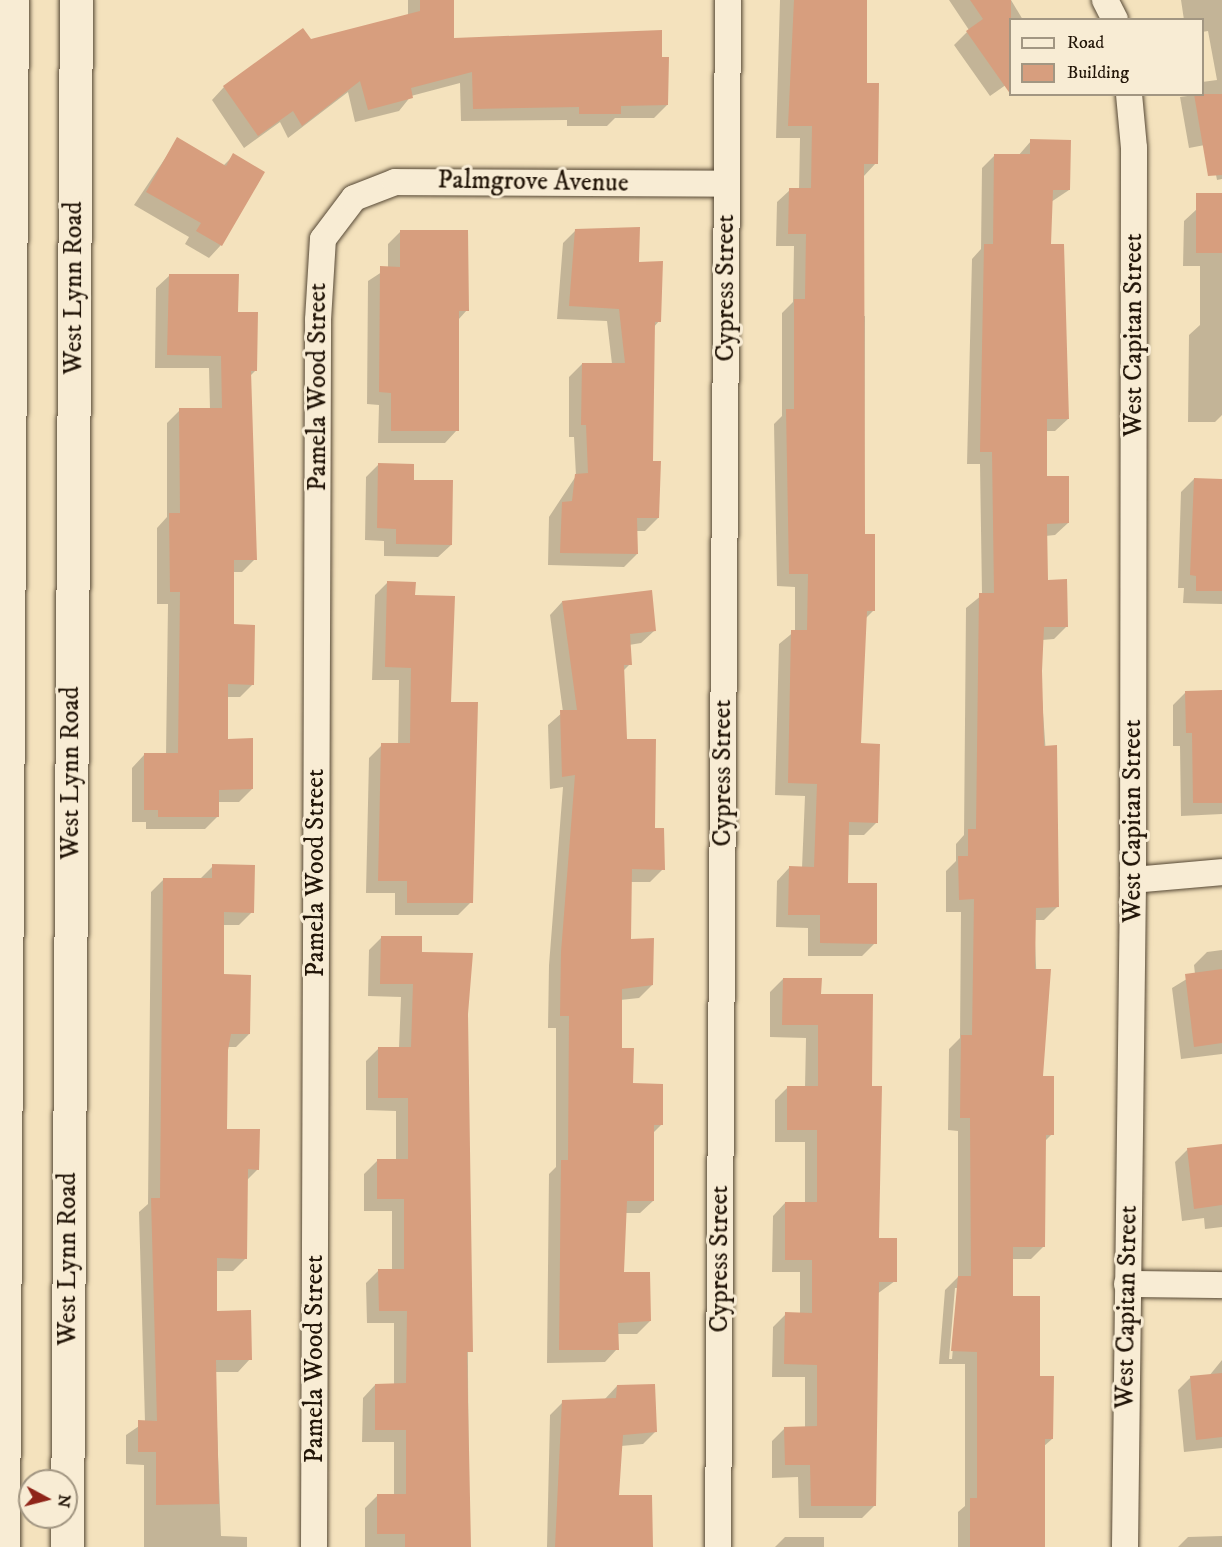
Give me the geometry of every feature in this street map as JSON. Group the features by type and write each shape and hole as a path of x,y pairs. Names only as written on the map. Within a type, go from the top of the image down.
{"main road":[{"path":"3,1547 12,0"},
{"name":"West Lynn Road","path":"67,1547 76,0"}],"street":[{"name":"Cypress Street","path":"718,1547 728,0"},
{"path":"1105,0 1114,18"},
{"name":"West Capitan Street","path":"1125,1547 1133,880 1134,148 1130,96"},
{"name":"Palmgrove Avenue","path":"344,206 370,189 395,182 727,184"},
{"name":"Pamela Wood Street","path":"314,1547 319,273 323,239 344,206"},
{"path":"1133,880 1222,872"},
{"path":"1127,1284 1222,1285"}],"building":[{"path":"420,0 454,0 454,38 662,30 662,57 669,57 668,105 621,106 621,114 579,114 579,107 473,109 472,72 411,88 413,98 368,110 360,81 302,126 293,111 258,136 223,86 303,28 311,39 420,11"},
{"path":"794,0 867,0 867,83 879,83 878,164 864,164 865,534 875,534 875,611 867,611 861,743 880,744 878,823 849,822 848,883 877,883 877,944 820,943 820,915 788,915 789,866 814,867 817,784 788,783 791,630 807,630 808,574 789,574 786,409 794,409 794,299 805,299 806,234 788,234 789,188 811,188 812,126 788,126"},
{"path":"970,0 1011,0 1009,92 966,31 983,19"},
{"path":"1222,94 1222,175 1208,176 1194,96"},
{"path":"177,137 226,166 233,153 265,172 222,246 196,231 201,223 146,192"},
{"path":"1030,139 1071,140 1070,190 1053,190 1051,244 1064,244 1069,419 1047,419 1047,476 1069,476 1069,523 1047,524 1048,580 1067,579 1068,627 1044,627 1042,671 1044,746 1057,745 1059,907 1036,908 1035,969 1051,969 1043,1076 1054,1076 1054,1135 1046,1135 1045,1247 1013,1247 1013,1296 1040,1296 1040,1376 1054,1376 1053,1439 1045,1439 1045,1547 970,1547 970,1498 977,1498 977,1352 951,1351 958,1276 971,1276 970,1118 960,1118 961,1035 972,1035 974,899 959,900 958,856 968,856 968,829 976,829 979,593 994,593 992,452 980,452 984,244 993,244 994,154 1030,154"},
{"path":"1196,193 1222,193 1222,253 1196,253"},
{"path":"640,227 639,262 663,261 661,322 655,322 653,461 661,461 659,518 637,518 638,554 560,553 562,502 572,501 575,474 588,473 586,425 581,425 582,363 625,363 619,309 569,306 575,229"},
{"path":"400,230 468,230 469,311 459,311 459,431 391,431 391,393 379,392 380,266 400,267"},
{"path":"169,274 239,274 238,312 258,312 257,371 251,371 257,560 234,560 234,624 255,625 254,685 228,684 228,739 253,738 253,789 219,790 219,817 158,817 158,810 144,810 144,753 178,753 180,592 170,592 169,513 180,513 179,408 222,408 221,356 167,355"},
{"path":"378,463 414,464 414,480 453,480 452,545 396,544 396,529 377,528"},
{"path":"1194,478 1222,479 1222,591 1196,591 1196,576 1190,575"},
{"path":"387,581 416,582 415,595 455,596 451,702 478,702 473,903 407,903 407,881 378,881 381,743 410,743 411,668 385,667"},
{"path":"652,590 656,631 630,634 632,665 624,665 627,739 656,739 655,828 664,828 665,870 632,869 631,939 654,938 653,985 622,989 622,1048 634,1048 633,1083 663,1084 663,1125 654,1125 654,1201 627,1201 624,1272 650,1272 651,1321 618,1323 619,1350 559,1350 561,1160 568,1160 569,1016 560,1016 561,952 575,775 562,777 560,710 577,710 562,601"},
{"path":"1222,690 1222,803 1193,803 1192,733 1186,733 1185,691"},
{"path":"212,864 255,865 254,913 224,912 224,974 251,975 250,1034 231,1034 228,1050 227,1129 260,1129 259,1170 248,1169 247,1259 217,1258 217,1311 251,1310 252,1360 216,1360 219,1504 156,1505 156,1452 138,1452 138,1420 157,1421 151,1198 160,1198 163,878 212,878"},
{"path":"381,936 422,936 422,952 473,953 468,1014 473,1352 467,1352 471,1547 405,1547 405,1534 377,1534 377,1494 406,1494 406,1430 375,1430 375,1384 406,1383 407,1311 379,1311 378,1269 404,1269 404,1199 377,1199 377,1159 408,1159 408,1098 378,1098 378,1047 411,1047 413,984 380,984"},
{"path":"1222,969 1222,1043 1194,1047 1185,974"},
{"path":"783,978 822,978 821,994 873,994 872,1086 882,1086 879,1238 897,1238 897,1282 879,1282 876,1506 811,1506 810,1465 785,1465 784,1427 817,1426 817,1365 784,1364 785,1312 812,1313 812,1260 785,1260 785,1202 817,1202 817,1130 787,1130 787,1086 818,1086 818,1025 782,1025"},
{"path":"1222,1144 1222,1205 1194,1209 1187,1148"},
{"path":"1222,1373 1222,1437 1196,1440 1190,1376"},
{"path":"655,1384 657,1432 623,1435 619,1495 652,1495 653,1547 555,1547 562,1400 616,1398 617,1385"}]}
